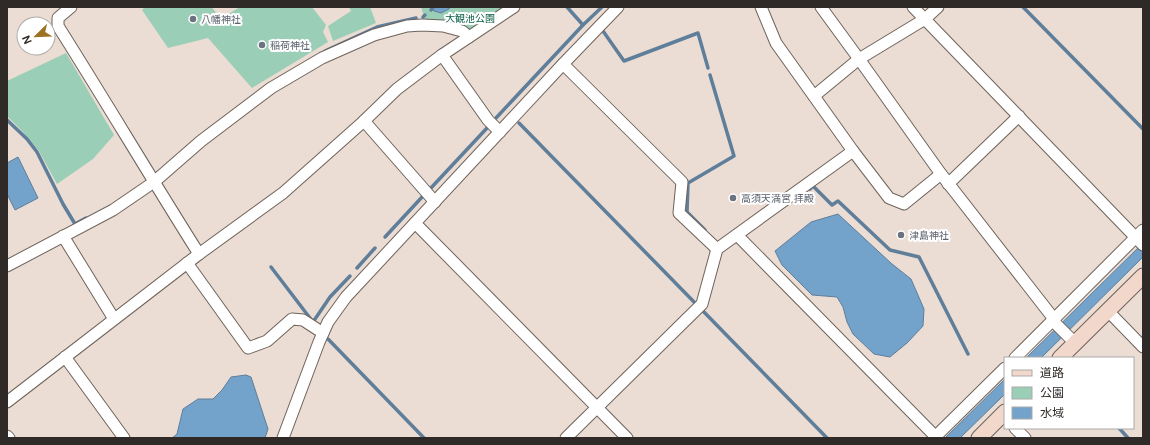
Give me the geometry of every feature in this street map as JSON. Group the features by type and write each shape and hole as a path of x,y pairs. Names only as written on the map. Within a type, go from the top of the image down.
{"street":[{"path":"71,7 58,18 58,26 199,254"},
{"path":"7,402 187,263 283,193 364,121 397,89 442,55 514,7"},
{"path":"283,438 323,333 328,322 346,297 618,7"},
{"path":"761,7 776,43 888,198 904,204 940,174"},
{"path":"821,7 940,174 1055,321 1071,339"},
{"path":"913,7 1141,239 1016,357"},
{"path":"814,96 859,59 925,19 938,7"},
{"path":"7,266 113,210 154,182 201,140 271,88 322,58 374,35 407,26 443,26 462,31 469,37"},
{"path":"442,55 488,120 500,132"},
{"path":"563,64 682,182 679,213 717,249"},
{"path":"948,184 1019,116"},
{"path":"364,121 435,202"},
{"path":"566,438 702,304 717,249 853,151"},
{"path":"416,223 628,438"},
{"path":"736,235 936,438 1004,369"},
{"path":"63,236 114,319"},
{"path":"187,263 248,348 267,341 292,319 303,320 323,333"},
{"path":"1061,357 1071,339 1108,311 1143,276"},
{"path":"1108,311 1143,346"},
{"path":"65,357 124,438"},
{"path":"979,438 1004,415"},
{"path":"1016,429 1025,438"}],"green space":[{"path":"145,7 212,7 220,19 240,7 312,7 326,25 323,32 328,42 252,88 208,38 168,48 142,10"},
{"path":"349,7 370,7 376,23 333,41 328,26 351,11"},
{"name":"大観池公園","path":"421,7 507,7 472,30 425,20"},
{"path":"66,53 114,135 93,159 57,184 39,151 7,116 7,81"}],"water":[{"path":"433,7 450,7 441,13 434,11"},
{"path":"18,157 38,198 15,210 7,194 7,163"},
{"path":"838,214 892,264 911,279 924,309 923,326 907,343 890,357 874,354 853,334 847,322 843,307 837,297 812,295 782,265 775,251 811,222"},
{"path":"1143,243 1143,257 1042,357 1027,357"},
{"path":"246,375 251,377 268,429 265,438 172,438 177,434 183,409 198,399 213,399 222,390 231,377"},
{"path":"1004,380 1004,395 960,438 945,438"}],"waterway":[{"path":"567,7 583,25"},
{"path":"496,118 583,25 602,7"},
{"path":"1023,7 1143,129"},
{"path":"325,51 377,27 416,18"},
{"path":"603,31 624,61 698,33 708,68"},
{"path":"705,230 687,212 688,183 734,156 710,75"},
{"path":"7,120 27,139 37,152 63,204 75,224 86,218"},
{"path":"519,123 697,305"},
{"path":"430,189 487,128"},
{"path":"810,189 813,186 832,205 838,201 890,250 919,257 968,354"},
{"path":"385,237 423,196"},
{"path":"357,268 375,248"},
{"path":"271,267 313,322 330,297 350,276"},
{"path":"703,311 827,438"},
{"path":"328,339 424,438"},
{"path":"1120,429 1128,438"}],"place":[{"name":"八幡神社","path":"193,19"},
{"name":"稲荷神社","path":"262,45"},
{"name":"高須天満宮 拝殿","path":"733,198"},
{"name":"津島神社","path":"901,235"}]}
